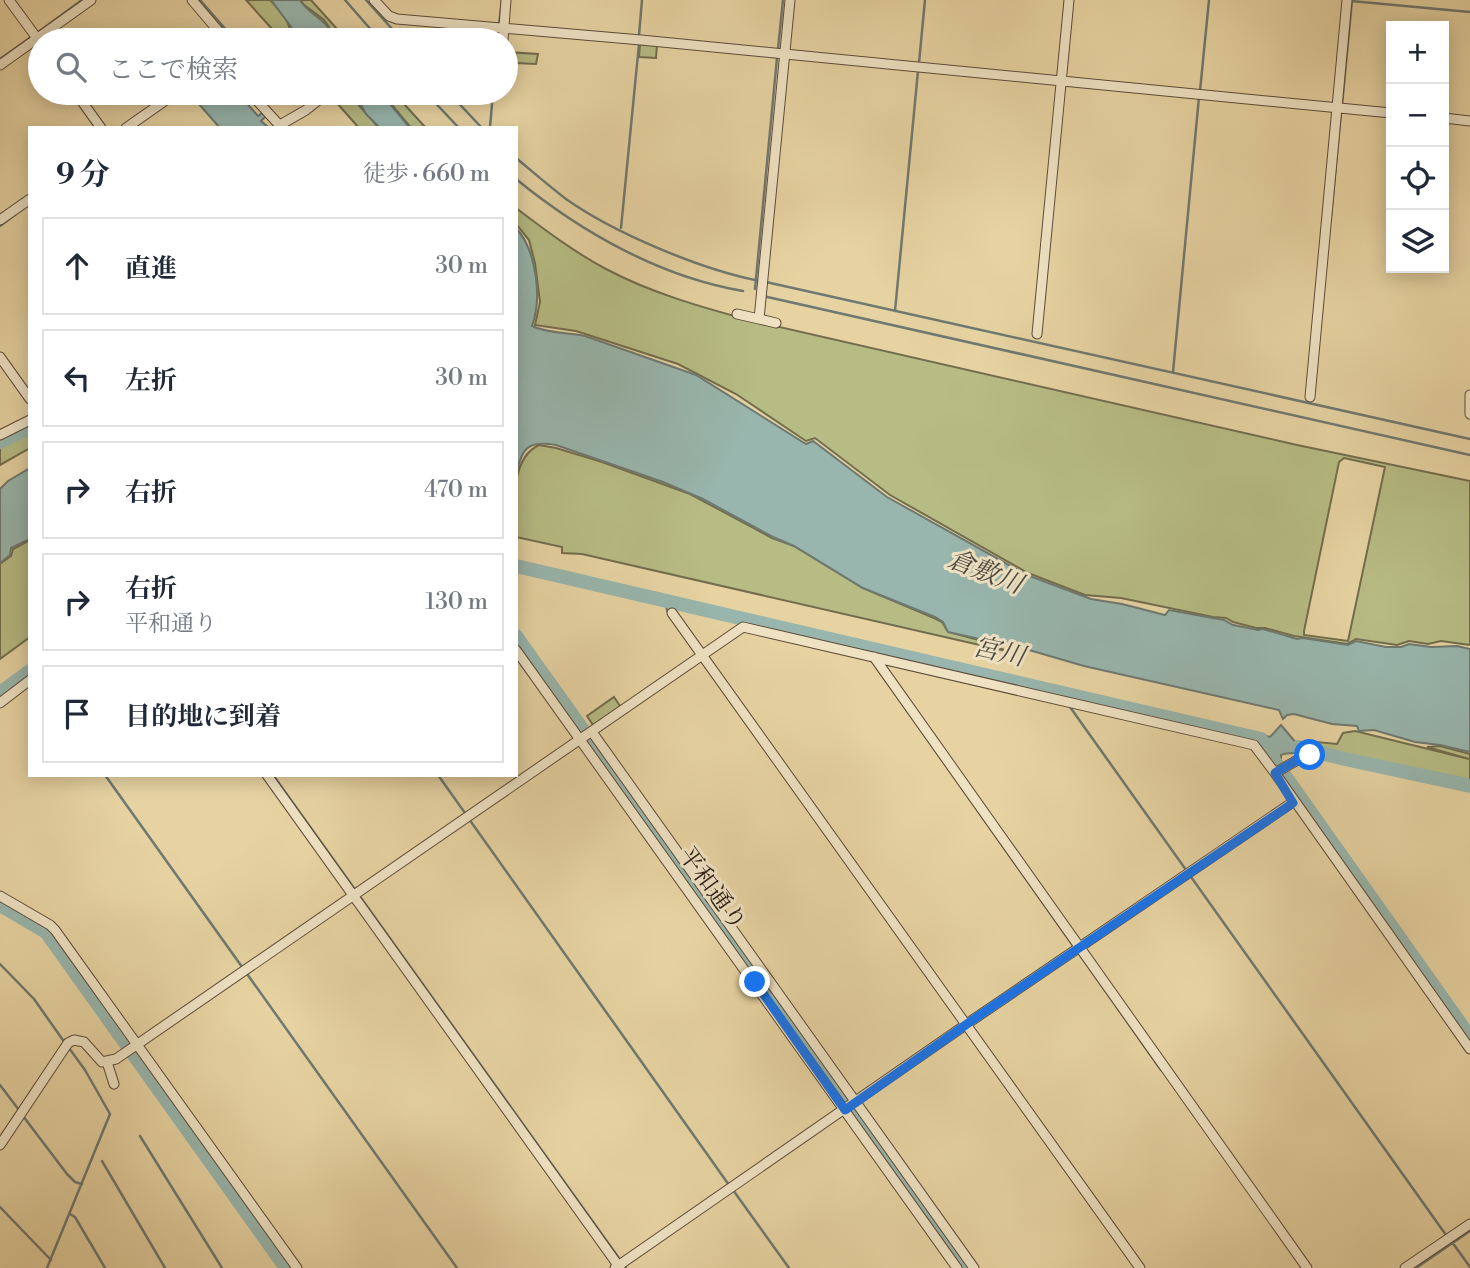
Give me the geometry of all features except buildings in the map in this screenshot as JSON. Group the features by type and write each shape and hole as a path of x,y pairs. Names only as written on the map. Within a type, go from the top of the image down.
{"street":[{"path":"9,0 29,28"},
{"path":"50,28 91,0"},
{"path":"192,0 216,28"},
{"path":"374,0 393,19 501,28 506,0"},
{"path":"759,319 790,0"},
{"path":"1037,334 1069,0"},
{"path":"1310,397 1340,108 1347,0"},
{"path":"518,30 1386,113"},
{"path":"0,65 28,44"},
{"path":"85,105 100,126"},
{"path":"129,126 159,105"},
{"path":"261,105 280,126"},
{"path":"282,126 312,105"},
{"path":"1449,119 1470,121"},
{"path":"0,220 28,200"},
{"path":"737,314 776,323"},
{"path":"0,357 28,396"},
{"path":"1470,395 1470,414"},
{"path":"0,435 28,421"},
{"path":"672,613 700,657 964,1027 1140,1268"},
{"path":"0,1145 67,1045 74,1040 84,1042 99,1060 107,1062 132,1047 743,627 1254,745 1278,771 1293,803 1298,806 1470,1049"},
{"path":"518,652 586,736 851,1105 974,1268"},
{"path":"871,657 1307,1268"},
{"path":"0,703 28,682"},
{"name":"平和通り","path":"586,736 851,1105 957,1268"},
{"path":"1278,771 1310,755 1312,749"},
{"path":"269,777 356,893 620,1265 1293,803"},
{"path":"0,896 55,930 132,1047 297,1268"},
{"path":"107,1062 114,1084"},
{"path":"1405,1268 1470,1224"}],"green space":[{"path":"246,0 270,0 285,16 290,28 271,28"},
{"path":"301,0 311,0 336,28 329,28 324,20"},
{"path":"640,44 657,45 656,58 639,57"},
{"path":"518,53 538,54 536,64 518,63"},
{"path":"339,105 359,105 377,126 357,126"},
{"path":"392,105 405,105 424,126 409,126"},
{"path":"518,209 571,248 623,278 734,316 1297,445 1470,481 1470,645 1409,641 1397,645 1356,639 1347,644 1294,636 1226,618 1121,598 1085,595 1028,573 890,495 815,438 806,441 736,394 678,364 576,331 535,325 540,302 529,240 518,226","holes":["1344,458 1385,467 1348,641 1304,635 1339,462"]},
{"path":"28,432 28,449 0,465 0,446"},
{"path":"539,445 556,448 690,494 772,538 794,546 863,588 942,622 948,632 990,643 1006,651 582,554 562,553 562,547 518,537 518,473 529,452"},
{"path":"28,541 28,638 0,659 0,564 11,556 13,549"},
{"path":"614,697 622,709 595,728 587,716"},
{"path":"1355,731 1469,759 1427,747 1440,746 1470,754 1470,780 1338,753 1317,746 1317,742 1337,744 1343,733"}],"water":[{"path":"271,0 300,0 328,27 328,28 292,28"},
{"path":"200,105 248,105 258,116 262,113 266,116 261,121 267,126 218,126"},
{"path":"361,105 391,105 408,126 378,126"},
{"name":"倉敷川","path":"518,231 529,249 536,275 537,303 532,326 551,332 585,336 696,375 806,444 813,441 887,497 1027,575 1091,599 1165,615 1169,610 1224,620 1233,625 1263,629 1297,639 1348,645 1356,641 1386,647 1409,644 1470,649 1470,752 1415,742 1374,730 1359,731 1357,726 1332,724 1294,714 1283,719 1279,710 948,632 943,622 935,617 863,588 794,546 703,499 663,482 556,445 532,445 520,459 518,468"},
{"path":"28,469 28,540 11,548 10,555 0,563 0,489"},
{"path":"1281,725 1297,744 1310,746 1306,752 1281,755 1281,766 1275,770 1242,739 1244,730 1270,737"}],"waterway":[{"path":"44,28 82,0"},
{"path":"200,0 224,28"},
{"path":"345,0 370,28"},
{"path":"366,0 391,28"},
{"path":"499,25 502,0"},
{"path":"639,35 642,0"},
{"path":"778,49 783,0"},
{"path":"919,63 925,0"},
{"path":"1200,91 1209,0"},
{"path":"1342,105 1352,0"},
{"path":"1351,1 1470,12"},
{"path":"0,59 28,39"},
{"path":"621,228 639,44"},
{"path":"755,289 777,58"},
{"path":"895,311 918,71"},
{"path":"1173,372 1199,97"},
{"path":"437,105 457,126"},
{"path":"460,105 480,126"},
{"path":"490,126 492,105"},
{"path":"1331,216 1341,111"},
{"path":"518,160 566,199 608,225 686,259 760,281"},
{"path":"518,181 567,217 623,250 682,275 743,291"},
{"path":"0,226 16,214"},
{"path":"766,282 1470,439"},
{"path":"763,296 1470,455"},
{"path":"0,442 28,428"},
{"name":"宮川","path":"518,566 1261,739"},
{"path":"664,600 669,616"},
{"path":"518,639 967,1268"},
{"path":"872,661 1074,947"},
{"path":"0,693 28,672"},
{"path":"1070,707 1446,1235"},
{"name":"宮川","path":"1298,747 1470,786"},
{"path":"1273,759 1470,1037"},
{"path":"106,777 457,1268"},
{"path":"274,777 626,1268"},
{"path":"439,777 465,813"},
{"path":"469,819 729,1185"},
{"path":"0,905 46,932 286,1268"},
{"path":"1078,952 1161,1070"},
{"path":"0,964 34,999 65,1043"},
{"path":"47,1268 110,1114 69,1048"},
{"path":"0,1085 19,1110"},
{"path":"23,1116 67,1174 75,1182 82,1184"},
{"path":"140,1136 222,1268"},
{"path":"102,1161 165,1268"},
{"path":"733,1190 789,1268"},
{"path":"0,1207 51,1260"},
{"path":"70,1214 75,1217 105,1268"},
{"path":"1416,1268 1470,1231"},
{"path":"1452,1242 1470,1267"}],"route":[{"path":"755,982 845,1110 974,1019 1293,803 1275,773 1310,755"}]}
